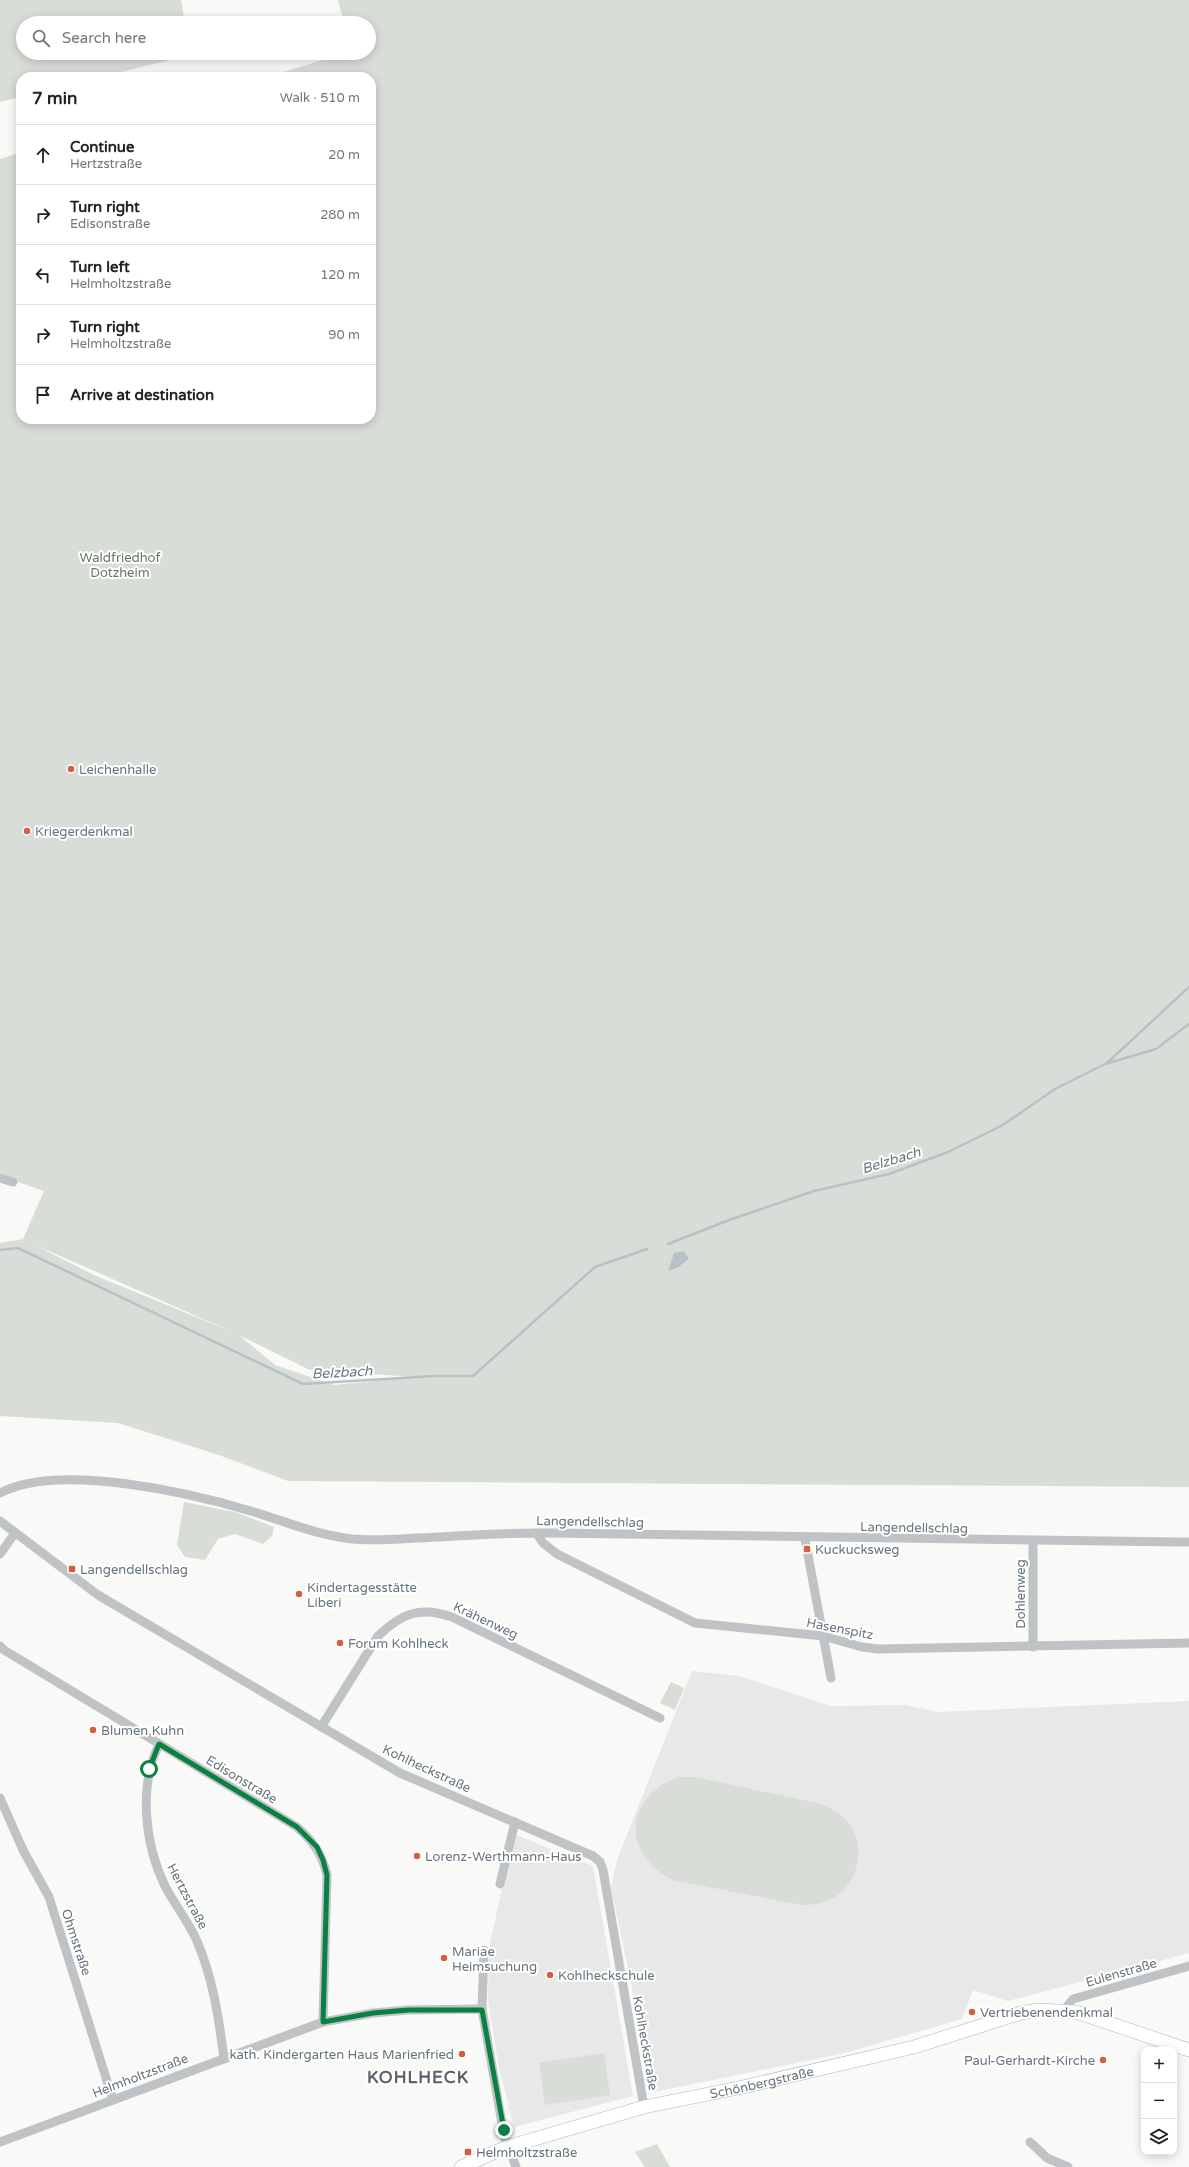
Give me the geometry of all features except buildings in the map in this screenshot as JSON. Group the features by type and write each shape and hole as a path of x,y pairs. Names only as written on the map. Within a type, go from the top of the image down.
{"street":[{"path":"0,1178 13,1182"},
{"name":"Langendellschlag","path":"0,1493 27,1483 49,1480 73,1480 143,1487 223,1503 294,1526 351,1539 374,1540 536,1533 805,1538 1189,1542"},
{"name":"Kohlheckstraße","path":"0,1521 98,1595 400,1773 593,1856 600,1862 603,1870 644,2107"},
{"path":"0,1554 15,1533"},
{"name":"Hasenspitz","path":"536,1533 543,1543 557,1554 695,1623 823,1636 862,1647 878,1649 1189,1643"},
{"path":"805,1538 831,1678"},
{"name":"Dohlenweg","path":"1033,1541 1033,1647"},
{"name":"Krähenweg","path":"321,1727 378,1636 390,1624 404,1616 426,1611 452,1617 660,1718"},
{"name":"Edisonstraße","path":"1,1652 159,1744 297,1827 317,1847 323,1860 327,1875 323,2022"},
{"name":"Hertzstraße","path":"159,1744 149,1769 147,1791 150,1841 165,1885 187,1921 206,1966 219,2015 224,2059"},
{"name":"Ohmstraße","path":"0,1798 23,1850 49,1897 113,2100"},
{"path":"500,1884 515,1822"},
{"path":"484,1950 482,2010 507,2147 516,2167"},
{"name":"Eulenstraße","path":"1064,2010 1073,2000 1189,1966"},
{"name":"Helmholtzstraße","path":"0,2142 323,2022 373,2013 408,2010 482,2010"},
{"name":"Schönbergstraße","path":"461,2167 507,2147 644,2107 743,2087 914,2047 1021,2013 1038,2010 1064,2010 1118,2025 1189,2050"},
{"path":"1030,2142 1047,2158 1068,2167"}],"shaded area":[{"path":"684,1251 689,1259 677,1268 668,1271 674,1253"},
{"path":"692,1671 739,1676 831,1706 906,1705 938,1712 1189,1701 1189,1953 1008,2001 973,1990 962,2019 845,2053 654,2092 611,1888 617,1860"},
{"name":"Kohlheckschule","path":"516,1835 593,1866 633,2096 514,2127 499,2068 488,2000 489,1949 502,1888"}],"green space":[{"path":"0,0 181,0 184,16 16,16 16,60 171,60 121,72 16,72 16,98 0,102"},
{"name":"Waldfriedhof Dotzheim","path":"338,0 1189,0 1189,1487 288,1481 219,1455 118,1423 0,1416 0,1243 23,1239 44,1191 0,1176 0,159 16,154 16,424 376,424 376,72 283,72 323,60 376,60 376,16 342,16","holes":["33,1244 235,1333 94,1275","239,1335 310,1370 416,1377 334,1385 275,1365"]},
{"path":"184,1502 235,1512 274,1527 272,1536 263,1544 235,1534 218,1539 205,1560 185,1557 177,1545"},
{"path":"671,1682 684,1688 675,1710 660,1703"},
{"path":"678,1777 695,1777 822,1804 837,1812 849,1823 857,1843 857,1864 849,1884 842,1892 825,1902 801,1905 673,1880 656,1869 644,1856 637,1842 636,1827 639,1812 647,1798 660,1786"},
{"path":"604,2053 610,2095 545,2105 539,2063"},
{"path":"657,2144 670,2167 645,2167 635,2152"}],"waterway":[{"path":"1107,1063 1189,987"},
{"name":"Belzbach","path":"668,1244 729,1220 814,1191 889,1174 948,1152 1003,1125 1055,1089 1105,1064 1156,1049 1189,1024"},
{"name":"Belzbach","path":"0,1250 18,1248 303,1384 434,1376 473,1376 595,1267 647,1249"}],"place":[{"name":"Leichenhalle","path":"71,769"},
{"name":"Kriegerdenkmal","path":"27,831"},
{"name":"Kuckucksweg","path":"807,1549"},
{"name":"Langendellschlag","path":"72,1569"},
{"name":"Kindertagesstätte Liberi","path":"299,1594"},
{"name":"Forum Kohlheck","path":"340,1643"},
{"name":"Blumen Kuhn","path":"93,1730"},
{"name":"Lorenz-Werthmann-Haus","path":"417,1856"},
{"name":"Mariae Heimsuchung","path":"444,1958"},
{"name":"Kohlheckschule","path":"550,1975"},
{"name":"Vertriebenendenkmal","path":"972,2012"},
{"name":"kath. Kindergarten Haus Marienfried","path":"462,2054"},
{"name":"Paul-Gerhardt-Kirche","path":"1103,2060"},
{"name":"Helmholtzstraße","path":"468,2152"}],"district":[{"name":"KOHLHECK","path":"418,2077"}],"route":[{"path":"149,1769 152,1757 159,1744 297,1827 317,1847 323,1860 327,1875 323,2022 373,2013 408,2010 482,2010 504,2130"}]}
